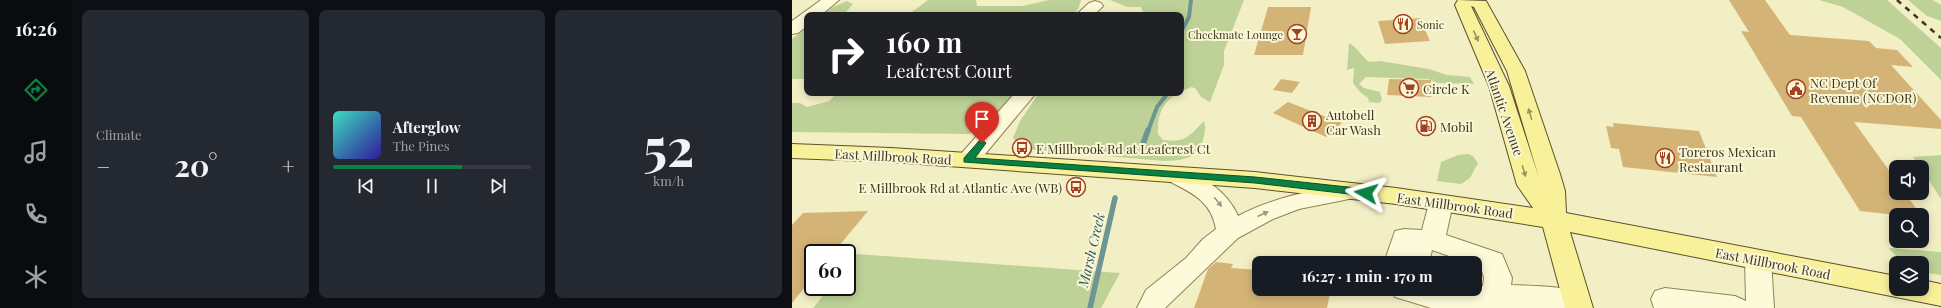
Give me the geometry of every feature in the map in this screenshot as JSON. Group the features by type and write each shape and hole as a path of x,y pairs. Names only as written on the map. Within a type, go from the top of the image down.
{"main road":[{"name":"Atlantic Avenue","path":"1466,0 1463,5 1499,86 1529,185 1554,220"},
{"name":"Atlantic Avenue","path":"1472,0 1480,4 1518,78 1549,174 1553,191 1554,220 1578,305"},
{"name":"East Millbrook Road","path":"792,151 968,160 1173,174 1255,180 1351,191 1554,220 1889,286"},
{"path":"1929,293 1941,295"}],"street":[{"path":"815,12 831,0"},
{"path":"792,29 804,20"},
{"path":"968,160 1023,96"},
{"path":"1173,174 1212,195 1221,205 1228,223 1229,232"},
{"path":"1151,308 1156,298 1195,265 1212,246 1229,232 1264,213 1295,202 1351,191"},
{"path":"1423,248 1441,203"},
{"path":"1399,256 1404,238 1423,248 1446,247 1456,256"},
{"path":"1482,260 1493,261 1498,278 1495,296"},
{"path":"1758,260 1760,308"},
{"path":"1436,296 1465,299 1495,296 1537,297 1578,305"},
{"path":"1668,308 1665,298 1735,308"}],"green space":[{"path":"928,0 976,0 977,6 1022,6 1049,0 1081,0 1076,12 912,12"},
{"path":"1110,0 1244,0 1224,51 1224,65 1210,102 1201,97 1196,89 1192,87 1184,90 1184,12 1143,12 1141,7 1127,7"},
{"path":"1819,0 1887,0 1941,48 1941,80 1900,39 1843,7"},
{"path":"1908,0 1933,0 1941,5 1941,21 1927,16"},
{"path":"847,1 853,4 846,12 826,12 833,7"},
{"path":"804,29 804,79 792,79 792,39"},
{"path":"1349,43 1369,62 1380,61 1429,69 1447,75 1470,77 1474,84 1437,83 1428,79 1366,77 1359,84 1364,88 1380,92 1382,100 1379,103 1369,102 1368,98 1360,92 1353,83 1354,68 1347,70"},
{"path":"834,96 1012,96 999,111 970,134 792,132 792,103 800,103 807,107 829,101"},
{"path":"1037,96 1174,96 1164,105 1158,121 1158,134 1163,140 1171,141 1182,139 1204,121 1205,130 1203,140 1196,152 1188,158 1164,161 1025,149 1013,138 1020,121"},
{"path":"1468,154 1473,156 1478,163 1470,178 1461,184 1437,181 1441,162 1458,155"},
{"path":"1941,155 1941,199 1929,181 1929,160 1915,160 1913,157"},
{"path":"1889,248 1941,252 1941,275 1929,273 1929,256 1896,256"},
{"path":"857,254 1120,273 1101,308 813,308 823,296 856,296"}],"building":[{"path":"1729,0 1765,0 1790,35 1869,41 1876,48 1897,50 1913,67 1891,65 1941,120 1941,129 1854,122 1889,170 1889,200 1910,200 1916,208 1889,208 1889,214 1860,211 1801,117 1792,116 1741,31 1749,32"},
{"path":"1268,7 1311,7 1303,55 1254,55"},
{"path":"1420,18 1430,41 1385,44 1378,21"},
{"path":"1281,79 1300,82 1292,93 1273,90"},
{"path":"1389,79 1431,80 1431,97 1387,95"},
{"name":"Autobell Car Wash","path":"1288,102 1342,123 1326,137 1273,113"},
{"name":"Toreros Mexican Restaurant","path":"1613,123 1699,131 1717,177 1623,167 1619,149 1611,148 1606,126 1614,127"},
{"path":"868,211 840,244 804,244 804,288 792,303 792,225 803,213"},
{"path":"1216,262 1233,264 1231,268 1252,270 1252,296 1330,296 1327,308 1194,308 1208,269"}],"waterway":[{"name":"Marsh Creek","path":"1184,26 1189,17 1191,0"},
{"name":"Marsh Creek","path":"1148,131 1157,107 1166,96"},
{"name":"Marsh Creek","path":"1143,144 1148,130"},
{"name":"Marsh Creek","path":"1090,308 1115,198"}],"railway":[{"path":"1897,0 1941,38"}],"place":[{"name":"Sonic","path":"1403,24"},
{"name":"Checkmate Lounge","path":"1297,34"},
{"name":"Circle K","path":"1409,88"},
{"name":"NC Dept Of Revenue (NCDOR)","path":"1796,89"},
{"name":"Autobell Car Wash","path":"1312,121"},
{"name":"Mobil","path":"1426,126"},
{"name":"E Millbrook Rd at Leafcrest Ct","path":"1022,148"},
{"name":"Toreros Mexican Restaurant","path":"1665,158"},
{"name":"E Millbrook Rd at Atlantic Ave (WB)","path":"1076,187"}],"route":[{"path":"982,143 968,160 1255,180 1366,193"}]}
